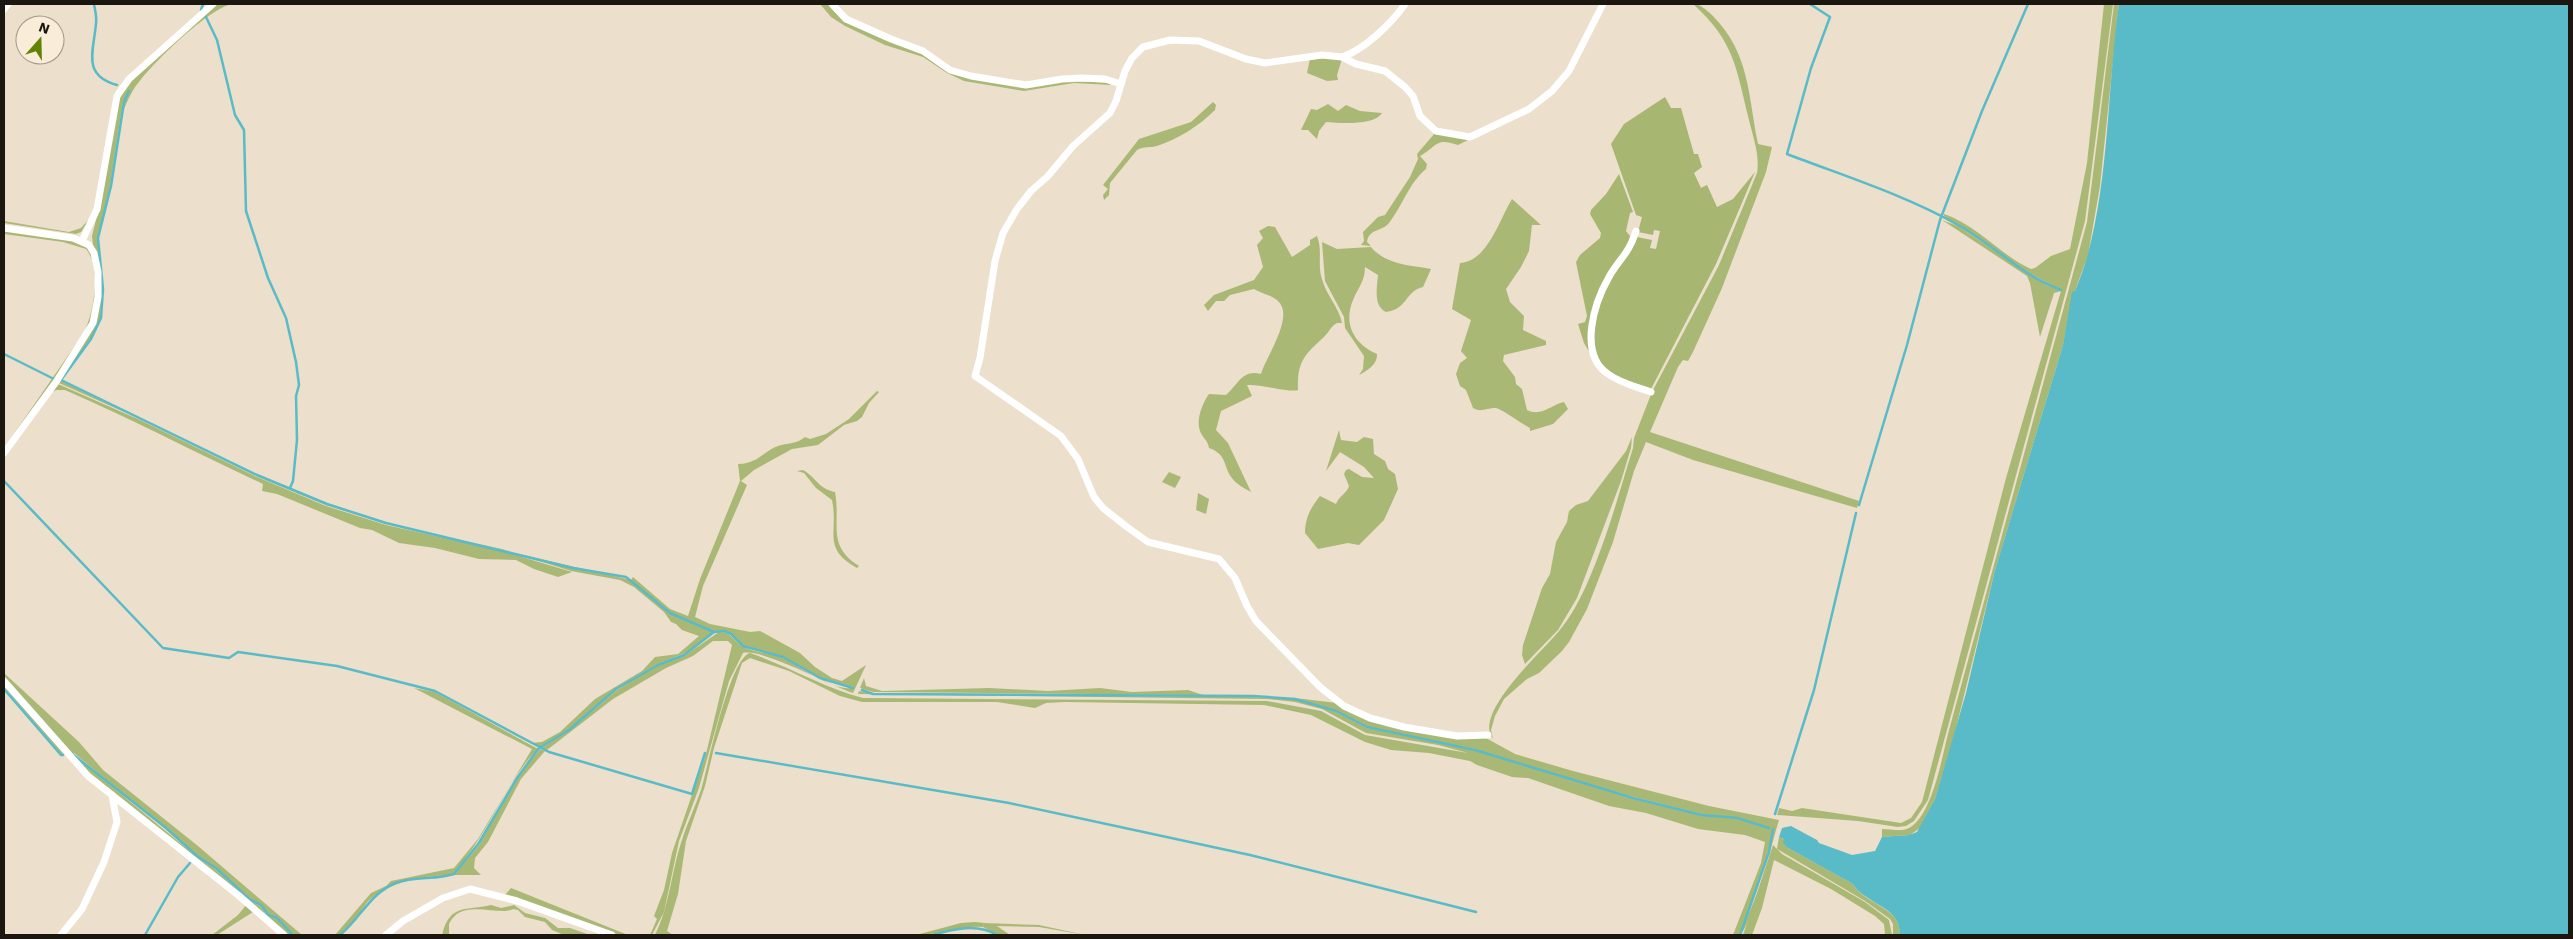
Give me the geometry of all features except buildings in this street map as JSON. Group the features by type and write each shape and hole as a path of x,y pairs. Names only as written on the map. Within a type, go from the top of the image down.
{"street":[{"path":"4,9 8,4"},
{"path":"82,241 97,209 117,96 129,79 212,4"},
{"path":"832,4 846,19 890,40 924,51 950,70 971,76 1026,85 1062,78 1105,79 1121,84"},
{"path":"1342,57 1354,53 1387,26 1405,4"},
{"path":"1488,735 1457,736 1404,727 1370,718 1344,706 1320,687 1256,620 1247,606 1235,578 1219,559 1148,542 1126,527 1103,508 1094,497 1078,459 1061,436 975,376 982,351 995,261 1003,233 1016,209 1031,190 1048,176 1073,146 1110,113 1132,58 1143,47 1170,40 1199,41 1246,59 1265,64 1322,55 1342,57 1356,64 1385,71 1413,96 1420,116 1436,131 1470,136 1529,109 1552,91 1569,71 1603,4"},
{"path":"4,228 82,241 90,245 94,253 98,272 98,297 94,322 56,382 4,453"},
{"path":"1636,231 1630,249 1616,266 1603,290 1595,314 1592,342 1595,358 1602,370 1616,379 1651,392"},
{"path":"4,681 88,776 238,895 284,935"},
{"path":"61,935 82,909 104,862 116,822 112,796"},
{"path":"386,935 403,921 443,898 470,889 517,901 612,935"}],"green space":[{"path":"216,4 232,4 210,15 196,25 139,82 124,109 124,103 129,91 123,102 110,186 98,239 102,288 100,319 91,338 61,381 257,475 327,504 386,523 444,537 386,524 326,505 255,475 140,419 59,383 90,333 99,296 92,236 100,204 119,99 130,80"},
{"path":"820,4 829,4 835,12 923,53 949,72 1026,87 1062,80 1108,83 1111,85 1074,83 1024,91 964,81 947,73 923,57 885,45 845,26 831,17"},
{"path":"1693,4 1701,6 1712,15 1734,44 1746,75 1758,144 1772,147 1766,172 1722,288 1688,361 1683,360 1678,367 1650,432 1859,501 1857,508 1693,460 1646,442 1634,471 1613,542 1587,609 1562,651 1539,673 1527,679 1504,699 1495,716 1491,730 1493,739 1489,728 1492,714 1501,698 1512,682 1559,631 1583,593 1612,518 1633,448 1634,438 1652,392 1719,265 1757,173 1756,146 1737,70 1718,31"},
{"path":"2104,4 2113,4 2085,221 1928,800 1914,821 1906,826 1898,827 1858,821 1777,815 1779,808 1792,811 1802,808 1901,823 1911,818 1922,802 2006,478 2061,291 2054,293 2040,337 2027,276 1942,220 1958,226 2005,257 1944,216 1944,214 1967,225 2009,256 2031,269 2051,256 2070,249 2087,163","holes":["2017,266 2061,291 2046,285"]},
{"path":"2114,4 2119,4 2100,186 2088,255 2071,302 2063,345 1995,570 1953,740 1935,799 1920,828 1910,835 1882,837 1882,829 1906,829 1917,821 1930,799 1939,771 2087,222"},
{"path":"1322,57 1342,59 1337,75 1338,80 1327,81 1307,73 1310,59"},
{"path":"1665,97 1671,108 1681,108 1694,154 1698,154 1702,167 1694,173 1701,188 1707,185 1717,207 1733,199 1755,172 1716,264 1651,389 1623,380 1608,372 1596,351 1594,326 1596,314 1605,289 1613,274 1632,249 1637,237 1652,240 1650,248 1656,249 1660,231 1654,230 1653,235 1638,232 1642,217 1636,215 1611,144 1624,124"},
{"path":"1213,102 1216,105 1215,110 1188,131 1173,140 1157,146 1137,150 1110,183 1109,195 1104,200 1103,195 1108,189 1103,185 1139,139 1191,122"},
{"path":"1328,104 1338,111 1346,105 1360,111 1382,113 1372,120 1364,122 1326,122 1319,131 1317,139 1308,130 1301,130 1311,109 1317,110"},
{"path":"1435,133 1470,139 1458,145 1441,142 1420,156 1427,164 1426,169 1415,181 1389,223 1370,234 1367,242 1371,246 1361,245 1364,241 1363,232 1378,217 1385,215 1410,177 1418,159 1417,154"},
{"path":"1619,174 1633,212 1630,213 1626,231 1630,236 1626,252 1615,266 1593,314 1593,358 1584,343 1578,324 1585,322 1587,316 1576,262 1580,255 1600,238 1601,233 1590,214 1591,210 1606,194"},
{"path":"1512,199 1541,225 1532,225 1529,251 1506,289 1510,302 1524,316 1523,330 1546,341 1546,345 1504,355 1503,361 1515,377 1516,384 1522,389 1527,410 1537,412 1564,402 1568,409 1553,424 1530,431 1530,428 1496,408 1481,410 1473,408 1466,390 1460,386 1456,374 1460,363 1467,358 1461,351 1471,320 1452,309 1460,263 1470,261 1485,247 1492,238"},
{"path":"90,218 81,232 76,234 4,223 4,221 69,232 81,228"},
{"path":"1268,226 1275,227 1292,257 1310,245 1310,240 1317,236 1320,247 1322,279 1342,323 1337,323 1333,326 1303,360 1299,372 1298,390 1247,385 1252,396 1221,411 1216,430 1228,443 1251,492 1234,480 1219,454 1209,448 1200,430 1199,419 1209,394 1226,395 1245,376 1255,373 1261,374 1278,337 1283,316 1282,308 1276,299 1254,289 1230,295 1224,301 1216,301 1208,311 1204,305 1214,295 1254,280 1263,267 1257,245 1263,238 1259,231"},
{"path":"4,230 71,240 86,246 91,252 96,273 97,295 92,320 55,379 4,448 83,334 93,303 95,279 91,257 86,249 63,242 4,234"},
{"path":"1322,242 1337,249 1371,247 1391,261 1431,269 1423,287 1413,292 1399,307 1386,312 1377,301 1378,275 1365,267 1363,280 1350,309 1350,325 1357,339 1362,345 1377,354 1377,358 1371,367 1359,375 1363,369 1364,356 1345,328 1344,317 1325,281"},
{"path":"58,384 140,420 255,476 326,506 386,525 502,551 572,572 558,577 534,569 516,560 479,559 435,548 399,543 372,530 360,528 277,494 262,491 263,484 65,390 52,392 4,458 4,454"},
{"path":"877,391 879,392 869,403 862,417 857,421 844,425 818,445 792,449 754,470 741,481 747,485 703,586 695,617 710,624 750,632 760,631 800,653 815,667 832,678 842,681 866,665 853,693 834,685 848,688 854,687 820,678 784,657 743,645 732,634 724,631 714,632 692,650 658,664 616,688 568,730 539,747 531,743 542,742 560,732 595,699 642,671 655,657 678,654 699,636 682,630 634,587 620,580 571,571 513,553 631,580 633,577 670,609 688,616 700,579 740,481 738,464 751,462 778,446 795,442 805,437 810,439 826,434 849,419"},
{"path":"1339,430 1341,440 1357,442 1364,437 1373,439 1374,454 1385,461 1388,469 1395,474 1398,489 1384,520 1359,545 1348,543 1318,549 1305,533 1309,513 1320,496 1336,504 1349,486 1344,474 1349,469 1362,477 1374,478 1364,467 1340,452 1326,471"},
{"path":"1632,437 1631,448 1621,481 1577,598 1558,630 1525,664 1522,655 1523,645 1542,588 1550,574 1556,542 1567,522 1569,511 1576,505 1588,501 1626,451"},
{"path":"803,470 824,488 835,492 838,542 849,558 859,566 857,568 846,561 835,546 832,500 816,488 804,473 797,471"},
{"path":"1169,472 1181,477 1175,488 1162,482"},
{"path":"1198,493 1209,499 1206,514 1196,510"},
{"path":"444,537 502,549 513,553"},
{"path":"719,632 729,635 747,649 782,657 814,676 765,656 743,653 729,681 699,788 679,841 664,912 652,935 650,935 657,919 654,916 664,890 672,853 706,754 732,645 728,641 713,641 693,656 666,668 613,699 547,750 541,748 569,731 617,690 658,665 684,656"},
{"path":"750,653 834,689 863,698 1267,701 1321,711 1365,735 1468,753 1438,745 1366,733 1322,709 1295,702 1267,699 858,694 859,691 873,694 1253,697 1295,699 1336,712 1367,728 1488,754 1475,749 1367,727 1336,711 1295,698 1337,703 1369,720 1486,738 1515,754 1573,771 1709,806 1779,820 1756,893 1739,935 1733,935 1761,863 1765,842 1745,835 1698,829 1646,813 1609,806 1528,778 1512,777 1470,761 1429,753 1391,750 1365,742 1311,715 1264,705 1065,702 1046,703 1035,708 997,702 862,702 840,696 789,671 750,658 742,663 714,748 705,786 686,841 678,894 667,931 673,935 655,935 664,912 682,840 701,790 727,693 742,660","holes":["1536,769 1634,797 1702,814 1737,818 1769,828 1737,819 1702,815 1633,799"]},
{"path":"4,673 79,742 103,770 198,846 302,935 294,935 278,918 268,915 261,905 249,899 217,869 197,855 74,753 71,753 196,856 216,870 249,900 260,906 267,916 277,919 292,935 286,935 249,902 89,776 43,720 4,678"},
{"path":"864,678 866,686 882,691 989,688 1048,691 1100,688 1132,692 1188,690 1203,695 873,692 860,688"},
{"path":"4,683 67,756 61,754 4,687"},
{"path":"414,688 435,692 538,749 510,786 485,830 453,874 426,877 396,884 369,900 352,925 342,933 335,935 371,893 386,886 391,881 454,868 478,839 532,749"},
{"path":"540,749 545,751 521,779 488,842 475,858 474,868 481,875 454,875 480,844 517,778"},
{"path":"1779,837 1784,839 1788,848 1853,884 1865,897 1889,912 1899,926 1899,935 1893,935 1893,924 1890,919 1865,901 1777,849"},
{"path":"1773,845 1782,854 1865,902 1889,920 1892,935 1885,935 1884,924 1875,916 1831,889 1774,860 1762,908 1752,935 1743,935"},
{"path":"1763,877 1751,915 1740,935 1753,902"},
{"path":"511,888 628,935 615,935 504,896"},
{"path":"247,904 253,912 217,935 212,935 238,915"},
{"path":"491,905 501,908 514,905 525,913 545,918 558,928 570,928 590,935 564,935 552,930 545,922 525,917 515,909 506,911 475,909 460,912 449,924 449,935 442,935 445,925 454,913 460,910"},
{"path":"961,923 984,923 983,927 966,927 916,935"},
{"path":"984,923 1039,925 1085,935 1039,927 997,926 1010,935 998,935 983,927"}],"water":[{"path":"2119,4 2569,4 2569,935 1899,935 1899,926 1895,918 1882,906 1858,891 1853,884 1788,848 1783,843 1784,839 1779,837 1782,828 1791,826 1817,840 1819,843 1852,855 1875,851 1882,837 1909,835 1917,832 1935,799 1966,693 1995,570 2063,345 2072,292 2075,291 2086,259 2095,225 2101,188"}],"waterway":[{"path":"94,4 96,18 92,61 98,75 106,81 117,85"},
{"path":"201,10 203,4"},
{"path":"1810,4 1830,17 1811,68 1787,154 1874,186 1938,214 1971,233 2033,277 2061,290"},
{"path":"1859,505 1907,345 1940,220 1982,111 2028,4"},
{"path":"206,17 217,40 235,115 244,130 246,211 268,278 286,318 296,362 299,385 296,396 297,440 293,481 290,488"},
{"path":"129,91 124,102 111,186 98,238 103,289 101,318 91,339 61,380 257,475 327,504 386,523 573,568 626,577 670,613 714,632"},
{"path":"4,354 54,379"},
{"path":"4,481 163,648 229,658 238,652 337,666 435,691 549,752 692,794 705,753"},
{"path":"1775,814 1814,690 1856,513"},
{"path":"340,935 354,922 372,900 387,887 403,881 454,874 479,843 517,778 539,748 569,730 616,689 658,665 684,655 714,632 724,631 731,634 743,646 783,657 820,678 853,688"},
{"path":"4,689 63,755"},
{"path":"862,690 873,694 1253,696 1295,699 1336,711 1367,727 1475,750 1633,798 1702,815 1737,818 1769,828"},
{"path":"71,753 166,828 197,856 217,869 249,899 261,905 268,915 277,918 293,935"},
{"path":"716,753 1009,803 1250,855 1476,912"},
{"path":"1740,935 1769,852 1773,829"},
{"path":"145,935 178,877 190,863"},
{"path":"932,935 965,928 982,929 997,935"}]}
